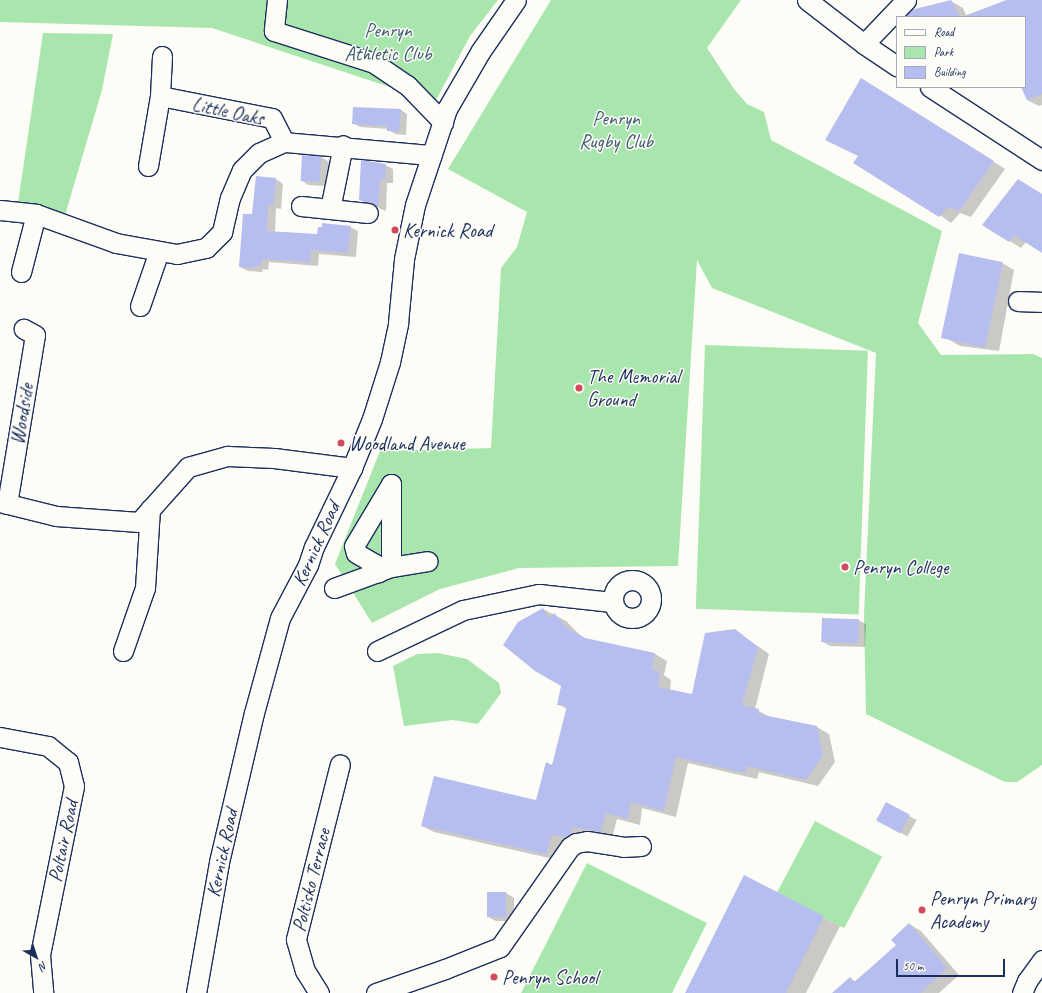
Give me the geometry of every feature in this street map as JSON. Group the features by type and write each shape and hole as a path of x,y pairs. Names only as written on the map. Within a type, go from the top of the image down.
{"street":[{"path":"278,0 272,26 274,31 374,63 407,85 442,122"},
{"name":"Kernick Road","path":"196,993 219,862 254,713 280,618 308,565 314,547 352,468 372,419 390,362 398,323 404,259 415,205 442,122 480,52 516,0"},
{"path":"807,0 864,44 896,65"},
{"path":"864,44 906,0"},
{"path":"148,166 160,96 162,56"},
{"path":"932,88 1042,160"},
{"name":"Little Oaks","path":"160,96 272,118 284,142"},
{"name":"Little Oaks","path":"0,210 36,214 116,243 177,254 206,248 222,232 230,198 242,170 259,153 284,142 344,145 431,155"},
{"path":"330,209 344,145"},
{"path":"301,206 368,213"},
{"path":"21,272 36,214"},
{"path":"140,306 159,251"},
{"path":"1018,300 1042,302"},
{"name":"Woodside","path":"4,503 35,335 24,329"},
{"path":"4,503 56,516 138,522 188,467 227,456 274,458 352,468"},
{"path":"123,651 145,588 150,509"},
{"path":"334,588 385,569 428,561"},
{"path":"378,651 462,610 539,594 612,602"},
{"name":"Poltair Road","path":"0,737 48,746 68,762 74,786 40,955 43,993"},
{"name":"Poltisko Terrace","path":"319,993 305,971 296,939 340,764"},
{"path":"376,993 445,969 500,947 570,847 576,843 587,841 623,847 641,846"},
{"path":"1022,993 1027,981 1042,960"}],"green space":[{"name":"Penryn Athletic Club","path":"0,0 498,0 470,36 435,102 212,28 0,22"},
{"name":"Penryn Rugby Club","path":"551,0 741,0 707,48 734,89 747,104 764,112 771,140 942,231 918,323 941,355 1033,354 1042,358 1042,765 1017,782 1005,782 866,714 864,614 876,353 712,288 697,260 678,566 519,568 440,589 372,623 335,564 380,451 491,448 501,268 517,247 527,212 448,169"},
{"path":"43,33 113,34 102,90 63,222 17,210"},
{"path":"705,345 868,351 859,615 696,609"},
{"path":"438,653 467,659 499,683 501,693 478,724 453,720 404,726 393,666 417,654"},
{"path":"815,821 882,857 844,928 777,893"},
{"path":"587,863 707,923 672,993 521,993"}],"building":[{"path":"951,0 959,16 906,16 911,10"},
{"path":"1006,0 1042,0 1042,94 1027,100 1021,88 1026,88 1026,16 966,16"},
{"path":"861,78 994,161 959,211 948,207 939,217 853,163 858,156 825,140"},
{"path":"353,107 401,109 399,132 387,131 387,126 352,124"},
{"path":"302,155 321,156 320,182 301,181"},
{"path":"361,160 386,164 385,179 380,179 378,207 359,200"},
{"path":"256,176 276,178 273,205 268,205 267,231 317,234 318,227 322,227 322,223 351,226 348,253 311,250 310,262 262,259 261,266 255,265 255,268 239,267 243,214 252,214"},
{"path":"1018,179 1042,194 1042,253 1014,235 1009,242 982,225"},
{"path":"959,253 1003,262 985,347 941,338"},
{"path":"543,608 549,618 554,613 567,628 585,638 655,653 652,669 660,672 658,687 692,694 705,633 735,629 758,647 742,705 759,709 758,714 817,726 823,755 806,780 747,766 745,773 676,757 664,811 631,802 628,819 606,813 601,832 572,827 571,833 565,837 552,835 546,854 421,826 434,776 536,800 546,762 552,765 567,706 557,705 561,686 535,671 503,645 518,622"},
{"path":"822,618 859,619 858,643 821,642"},
{"path":"886,802 910,815 900,833 876,821"},
{"path":"744,875 824,916 786,993 685,993"},
{"path":"487,892 506,892 506,917 487,917"},
{"path":"909,923 947,968 920,993 832,993 850,977 854,982 896,945 891,940"}],"place":[{"name":"Kernick Road","path":"395,230"},
{"name":"The Memorial Ground","path":"579,388"},
{"name":"Woodland Avenue","path":"341,443"},
{"name":"Penryn College","path":"845,567"},
{"name":"Penryn Primary Academy","path":"922,910"},
{"name":"Penryn School","path":"494,977"}]}
